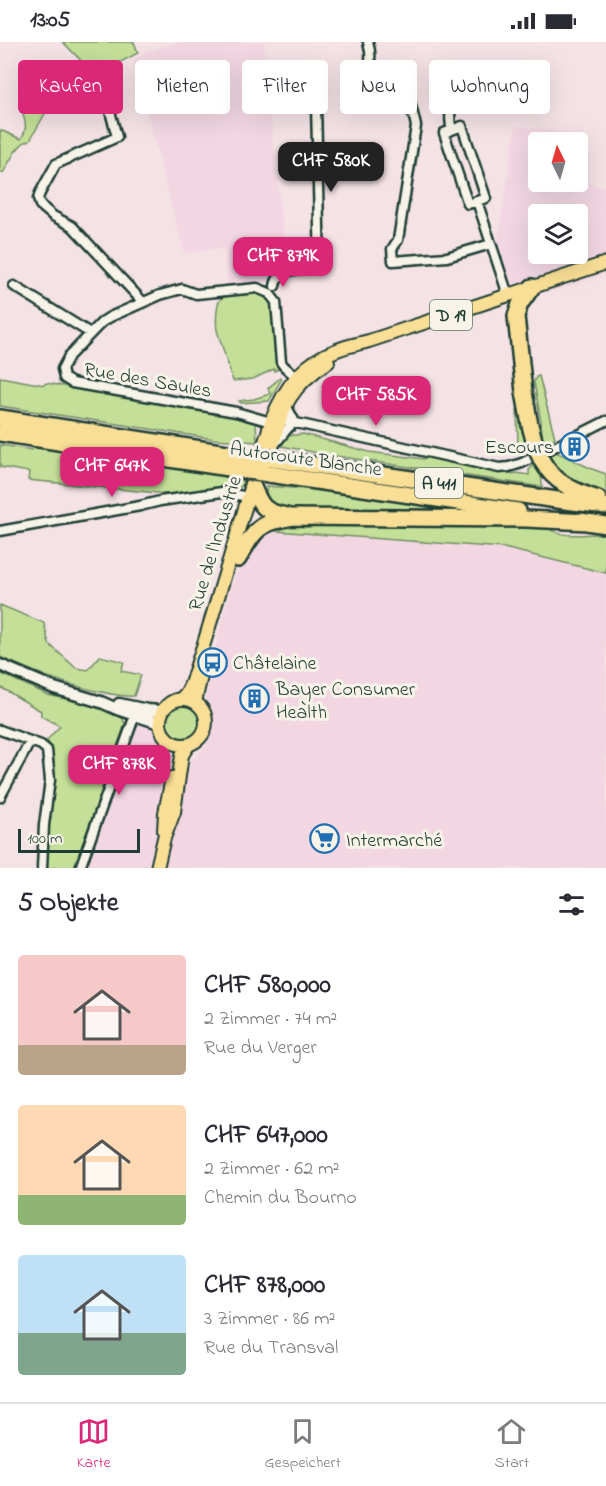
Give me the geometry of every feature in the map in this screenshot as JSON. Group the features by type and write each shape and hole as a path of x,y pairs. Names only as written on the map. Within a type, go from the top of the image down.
{"highway":[{"path":"532,288 520,304 516,315 524,392 530,425 539,455 552,475 564,485 606,504"},
{"name":"Autoroute Blanche","path":"0,418 252,481"},
{"name":"Autoroute Blanche","path":"0,433 252,481"},
{"name":"Autoroute Blanche","path":"252,481 271,461"},
{"name":"Autoroute Blanche","path":"271,461 534,497 606,504"},
{"name":"Autoroute Blanche","path":"271,461 606,525"},
{"path":"252,481 261,505 266,510 293,517 526,519 588,522"},
{"path":"237,559 258,529 268,523 293,517"}],"main road":[{"name":"Rue de l'Industrie","path":"182,698 194,674 252,481 281,398 295,379 317,370 369,341 606,263"},
{"name":"Rue de l'Industrie","path":"195,702 196,692 237,559 252,481 271,461 275,420 286,405 295,379"},
{"path":"182,698 195,702 204,712 206,724 201,736 189,744 175,744 164,736 160,717 169,703 182,698"},
{"path":"164,838 165,813 175,744"},
{"path":"157,868 164,838 174,812 183,755 189,744"}],"street":[{"path":"368,42 370,91 377,96 408,93 416,126 398,240 393,249 393,261 447,257 491,244"},
{"path":"111,114 117,137 56,164 38,199 40,205 53,216 72,226 143,302"},
{"path":"295,379 281,362 275,286 278,277 283,273 320,266 316,114"},
{"path":"451,114 452,130"},
{"path":"462,126 486,198 477,201 468,204 444,133 462,126"},
{"path":"477,201 508,295"},
{"name":"Rue des Saules","path":"14,286 90,333"},
{"name":"Rue des Saules","path":"275,286 193,294 182,289 164,293 107,318 99,324 74,350 62,374 68,382 236,411 275,420"},
{"path":"257,288 267,291 276,302"},
{"path":"286,405 295,422"},
{"path":"275,420 295,422 499,468 522,463 606,421"},
{"path":"271,461 285,431 295,422"},
{"path":"0,531 160,501 229,493 252,481"},
{"path":"0,664 54,688 135,715 160,717"},
{"path":"101,702 118,703 147,710 160,717"},
{"path":"80,868 135,715"},
{"path":"0,730 41,745 47,750 50,780 44,825 42,868"},
{"path":"0,797 30,742"}],"shaded area":[{"path":"178,42 263,42 265,60 242,60 242,114 270,114 286,266 273,267 272,281 228,286 224,248 184,253 147,114 230,114 230,60 135,60 135,67 133,59 142,56 141,53"},
{"path":"516,125 561,132 528,132 528,192 588,192 588,183 606,188 604,196 606,197 606,273 536,296 510,281 497,244"},
{"path":"276,531 504,548 606,573 606,868 74,868 127,716 152,727 169,753 167,782 185,786 191,761 207,744 213,717 212,710 205,703 219,630 235,575 253,547"}],"green space":[{"path":"63,42 134,42 138,53 123,61 80,60"},
{"path":"23,114 45,114 30,140 23,143 15,152 3,173 0,171 0,130 21,139 25,121"},
{"path":"257,291 264,293 273,304 277,344 276,360 280,368 253,379 233,381 217,330 218,306 224,296"},
{"path":"539,376 555,438 543,445 534,382"},
{"path":"0,377 215,412 256,422 257,442 215,439 0,406"},
{"path":"280,378 269,401 241,403 239,401 270,394 268,388"},
{"path":"517,410 522,432 529,441 531,451 518,445"},
{"path":"303,434 369,452 424,459 426,456 511,474 529,475 529,470 536,463 541,472 542,487 281,446 287,436"},
{"path":"0,445 32,450 33,447 208,473 246,482 239,488 220,487 178,495 28,480 29,472 0,467"},
{"path":"556,452 606,474 606,493 585,487 560,472 548,457"},
{"path":"266,486 319,490 454,509 454,513 285,512 267,505"},
{"path":"344,524 550,527 562,534 606,534 606,573 504,548 276,531 274,526 300,525 304,527"},
{"path":"0,605 44,623 49,644 76,668 88,670 100,656 124,662 121,671 141,675 134,696 115,695 72,685 0,657"},
{"path":"0,673 48,695 102,707 121,715 125,724 74,868 46,868 47,834 54,774 54,761 47,740 60,726 41,716 41,711 0,687"},
{"path":"182,704 195,709 200,722 195,735 182,740 169,735 164,722 169,709"}],"place":[{"name":"Escours","path":"575,446"},
{"name":"Châtelaine","path":"212,662"},
{"name":"Bayer Consumer Health","path":"255,699"},
{"name":"Intermarché","path":"325,839"}]}
